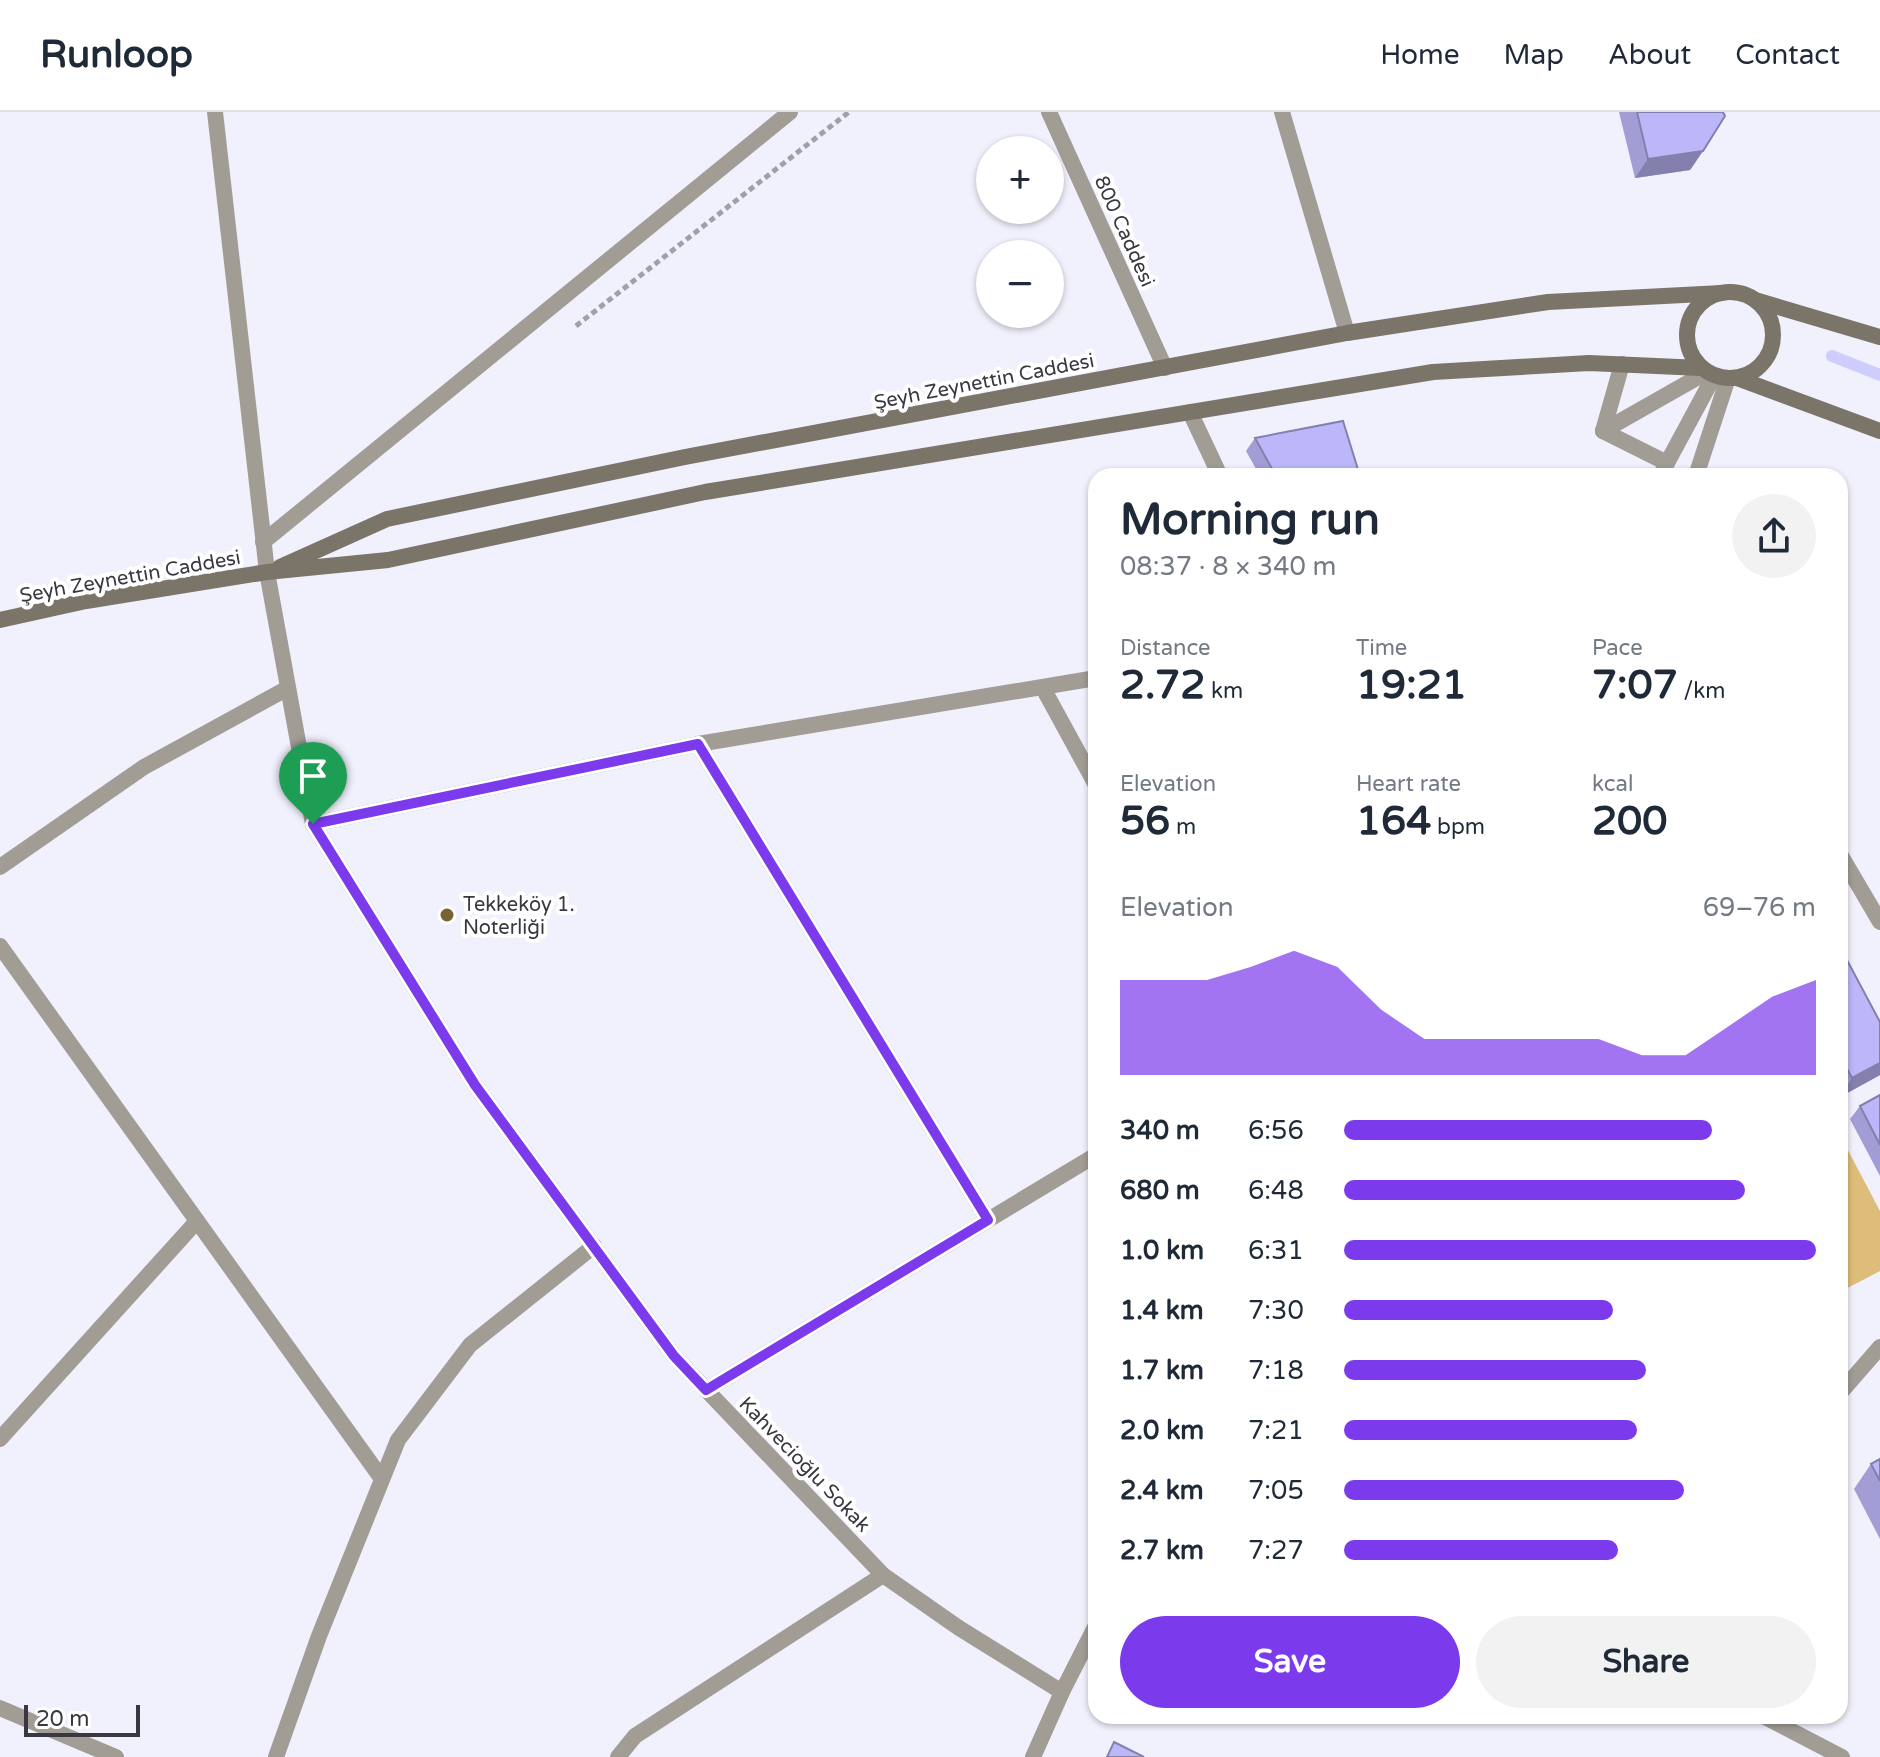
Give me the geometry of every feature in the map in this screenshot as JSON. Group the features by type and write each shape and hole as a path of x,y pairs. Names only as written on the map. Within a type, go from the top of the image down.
{"main road":[{"path":"1754,300 1765,310 1773,338 1761,365 1751,373 1717,374 1692,356 1687,331 1690,319 1708,298 1731,292 1880,337"},
{"name":"Şeyh Zeynettin Caddesi","path":"267,572 387,519 685,457 1347,333 1548,302 1722,293"},
{"name":"Şeyh Zeynettin Caddesi","path":"0,620 86,601 267,572 388,560 705,492 1433,372 1589,363 1717,374 1880,431"}],"street":[{"name":"Kahvecioğlu Sokak","path":"215,112 267,572 313,824 475,1085 674,1356 883,1575 959,1628 1062,1692"},
{"path":"263,542 790,112"},
{"name":"800 Caddesi","path":"1049,112 1165,368"},
{"path":"1282,112 1347,333"},
{"path":"1603,431 1622,364"},
{"path":"1603,431 1717,374"},
{"path":"1665,468 1717,374"},
{"path":"1698,468 1717,374"},
{"path":"1190,412 1216,468"},
{"path":"1603,431 1662,468"},
{"path":"313,824 698,744 1088,680"},
{"path":"0,867 144,767 288,688"},
{"path":"1043,688 1088,770"},
{"path":"698,744 988,1220"},
{"path":"1848,868 1880,922"},
{"path":"0,946 382,1479"},
{"path":"706,1390 1088,1160"},
{"path":"0,1439 197,1221"},
{"path":"276,1757 319,1636 398,1440 470,1345 594,1246"},
{"path":"1848,1384 1880,1347"},
{"path":"618,1757 635,1736 883,1575"},
{"path":"1033,1757 1088,1641"},
{"path":"1062,1692 1088,1655"},
{"path":"0,1708 116,1757"},
{"path":"1778,1724 1842,1757"}],"shaded area":[{"path":"1848,1150 1880,1211 1880,1271 1848,1288"}],"building":[{"path":"1637,112 1723,112 1725,116 1703,151 1648,159"},
{"path":"1343,421 1358,468 1272,468 1255,438"},
{"path":"1848,962 1880,1022 1880,1063 1852,1078 1848,1071"},
{"path":"1880,1095 1880,1145 1860,1106"},
{"path":"1880,1459 1880,1481 1871,1464"},
{"path":"1114,1742 1144,1757 1107,1757"}],"waterway":[{"path":"1832,356 1880,375"}],"place":[{"name":"Tekkeköy 1. Noterliği","path":"447,915"}],"route":[{"path":"698,744 988,1220 706,1390 674,1356 475,1085 313,824 698,744"}]}
